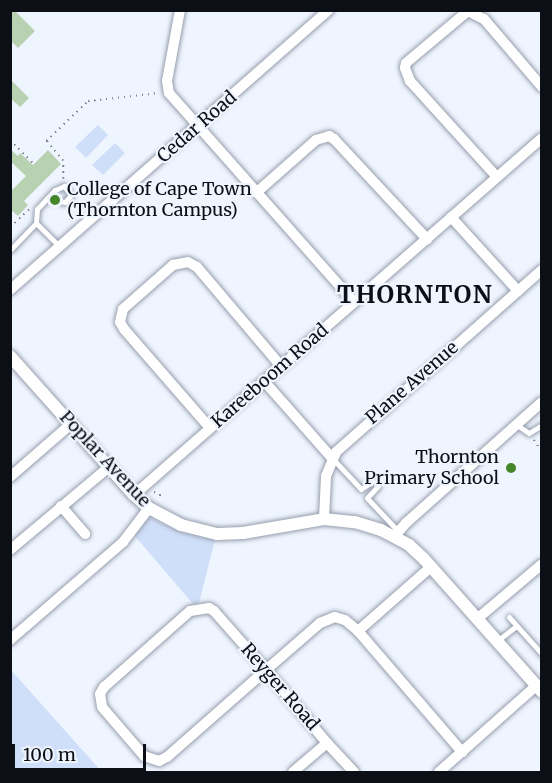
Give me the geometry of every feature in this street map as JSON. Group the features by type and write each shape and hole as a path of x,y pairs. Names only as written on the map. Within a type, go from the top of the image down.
{"street":[{"path":"180,10 168,88 198,126 354,302"},
{"name":"Cedar Road","path":"10,290 329,10"},
{"path":"497,177 410,81 405,68 406,63 468,11 484,20 542,87"},
{"path":"256,192 316,140 328,136 334,139 427,238"},
{"name":"Kareeboom Road","path":"134,495 542,138"},
{"path":"451,217 518,291"},
{"path":"210,428 120,322 123,309 173,265 189,262 197,267 281,366"},
{"name":"Plane Avenue","path":"332,458 341,446 542,270"},
{"name":"Poplar Avenue","path":"10,356 134,495 149,508 181,525 216,534 243,533 324,519 368,525 396,534 432,566 539,689"},
{"path":"264,381 332,458 326,476 324,519"},
{"path":"396,534 516,423 542,402"},
{"path":"10,477 71,424"},
{"path":"10,550 109,466"},
{"path":"61,506 85,534"},
{"path":"10,640 123,542 149,508"},
{"path":"477,619 542,564"},
{"path":"358,631 432,566"},
{"name":"Reyger Road","path":"266,670 167,757 155,761 144,756 102,707 100,694 104,687 190,611 202,607 214,611 266,670 327,742 354,772"},
{"path":"266,670 327,619 335,617 345,620 358,631 462,752"},
{"path":"439,772 539,689"},
{"path":"293,772 327,742"}],"lane":[{"path":"10,250 36,223 37,211 47,199 55,190 64,186 70,191 68,201 47,199"},
{"path":"36,223 60,247"},
{"path":"516,423 529,433 542,425"},
{"path":"332,458 361,489 373,481"},
{"path":"378,486 367,498 396,534"},
{"path":"509,617 542,654"},
{"path":"497,641 516,626"}],"path":[{"path":"64,186 63,161 46,141 88,101 156,95 168,88"},
{"path":"10,140 34,164"},
{"path":"10,227 27,210 37,211"},
{"path":"529,433 542,452"},
{"path":"148,489 164,497"}],"shaded area":[{"path":"98,125 108,135 86,158 75,147"},
{"path":"115,143 125,153 103,175 92,165"},
{"path":"150,518 181,532 215,540 199,603 193,604 134,535 146,519"},
{"path":"11,670 102,772 11,772"}],"building":[{"path":"10,10 14,10 35,31 18,48 10,40"},
{"path":"10,79 29,98 20,107 10,98"},
{"path":"10,149 18,156 20,153 33,165 48,150 61,164 24,201 28,205 18,216 10,209 10,192 26,176 10,161"}],"place":[{"name":"College of Cape Town (Thornton Campus)","path":"55,200"},
{"name":"Thornton Primary School","path":"511,468"}],"district":[{"name":"THORNTON","path":"415,295"}]}
